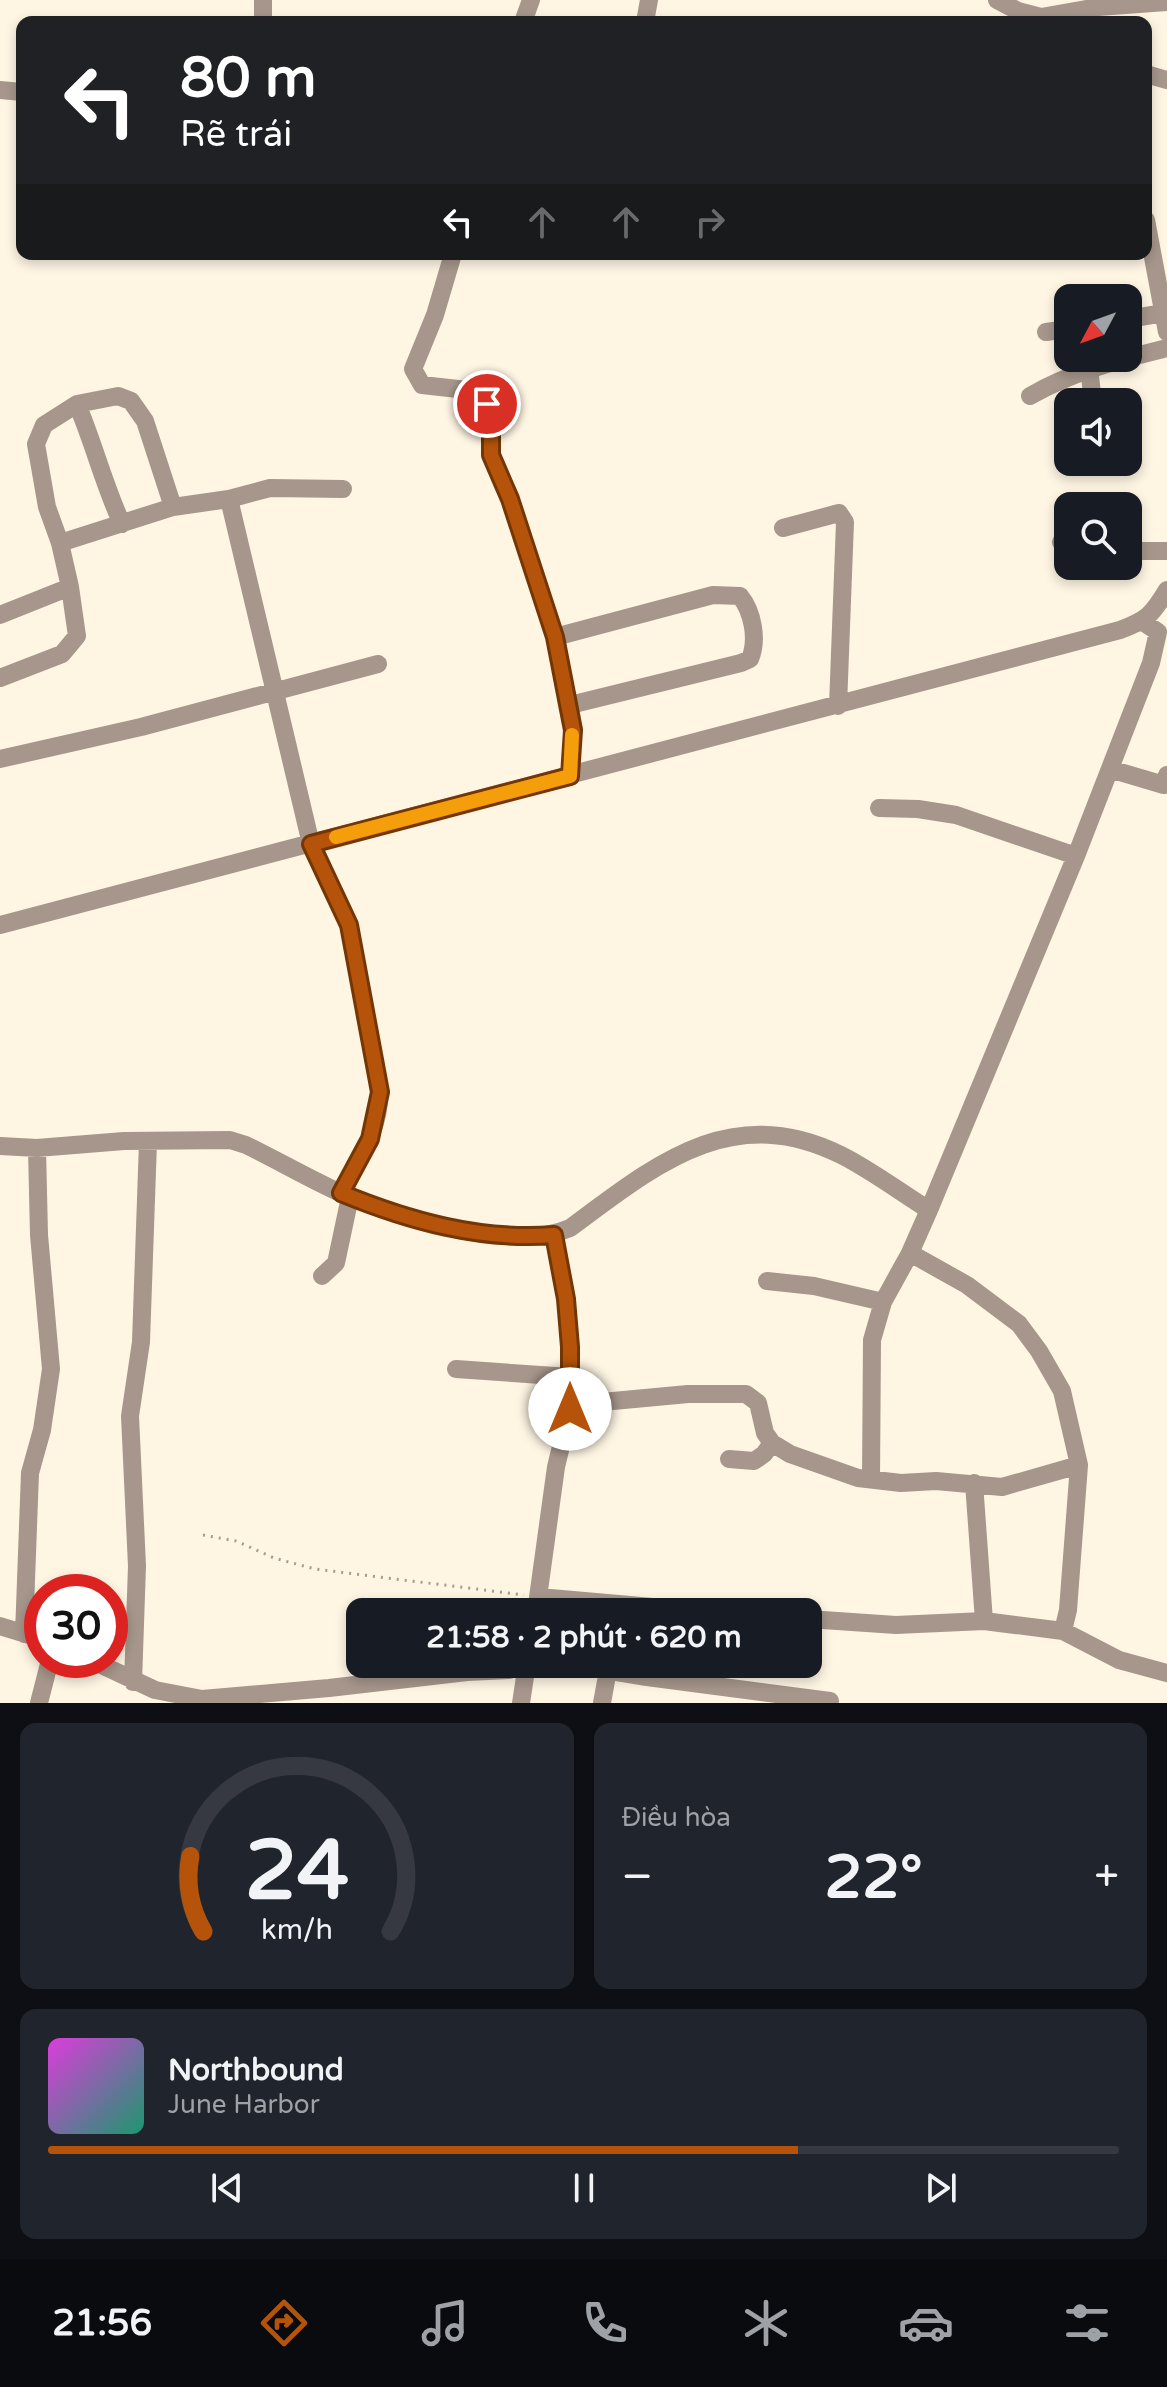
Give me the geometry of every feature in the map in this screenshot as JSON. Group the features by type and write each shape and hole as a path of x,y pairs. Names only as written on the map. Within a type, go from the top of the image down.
{"street":[{"path":"997,0 1018,11 1037,16"},
{"path":"1049,16 1167,2"},
{"path":"1152,251 1167,332"},
{"path":"451,260 435,315 413,369 422,385 467,390 487,404 491,455 510,499 555,637 573,730 570,776"},
{"path":"1142,317 1164,313"},
{"path":"1046,332 1054,331"},
{"path":"1142,354 1167,348"},
{"path":"1030,396 1081,372"},
{"path":"0,678 62,654 77,636 70,587 60,543 47,507 36,444 44,425 77,404 118,396 131,401 145,421 173,507"},
{"path":"77,404 89,431 106,490 122,524"},
{"path":"60,543 173,507 229,499 270,488 343,489"},
{"path":"229,499 311,844 349,925 380,1092 370,1139 346,1195 336,1263 322,1276"},
{"path":"783,528 839,513 845,522 838,706"},
{"path":"1142,551 1167,551"},
{"path":"0,615 70,587"},
{"path":"0,925 1120,630 1143,622 1153,614 1167,590"},
{"path":"555,637 713,595 740,596 749,614 755,641 750,659 570,705"},
{"path":"871,1478 870,1366 872,1340 883,1302 929,1210 1110,769 1156,645 1158,632 1143,622"},
{"path":"2,757 141,727 378,664"},
{"path":"1110,769 1164,785 1167,775"},
{"path":"879,808 918,809 956,815 1076,856"},
{"path":"0,1146 37,1148 124,1141 230,1140 346,1195 388,1211 467,1233 509,1237 554,1235 570,1228 658,1164 679,1153 731,1137 789,1137 842,1155 929,1210"},
{"path":"133,1682 137,1566 130,1416 141,1342 148,1142"},
{"path":"32,1574 30,1473 42,1430 51,1369 39,1235 37,1148"},
{"path":"539,1598 556,1467 570,1405 566,1299 554,1235"},
{"path":"910,1253 967,1285 1019,1324 1062,1391 1079,1465 1070,1594 1063,1631"},
{"path":"767,1281 814,1286 883,1302"},
{"path":"456,1369 570,1377"},
{"path":"570,1405 688,1394 746,1394 758,1403 765,1433 772,1443 858,1478 1002,1487 1079,1465"},
{"path":"729,1459 754,1461 772,1443"},
{"path":"974,1483 984,1621"},
{"path":"822,1620 896,1625 984,1621 1063,1631 1119,1660 1167,1673"},
{"path":"0,1626 24,1633"},
{"path":"39,1703 45,1678"},
{"path":"125,1678 152,1696 202,1699 412,1678"},
{"path":"521,1703 525,1678"},
{"path":"602,1703 607,1678"},
{"path":"665,1678 830,1701"}],"path":[{"path":"203,1535 236,1541 274,1558 315,1569 495,1598"}],"slow traffic":[{"path":"336,837 570,776 572,735"}],"route":[{"path":"487,404 491,455 510,499 555,637 573,730 570,776 311,844 349,925 380,1092 370,1139 341,1193 388,1211 467,1233 509,1237 554,1235 566,1299 570,1409"}]}
